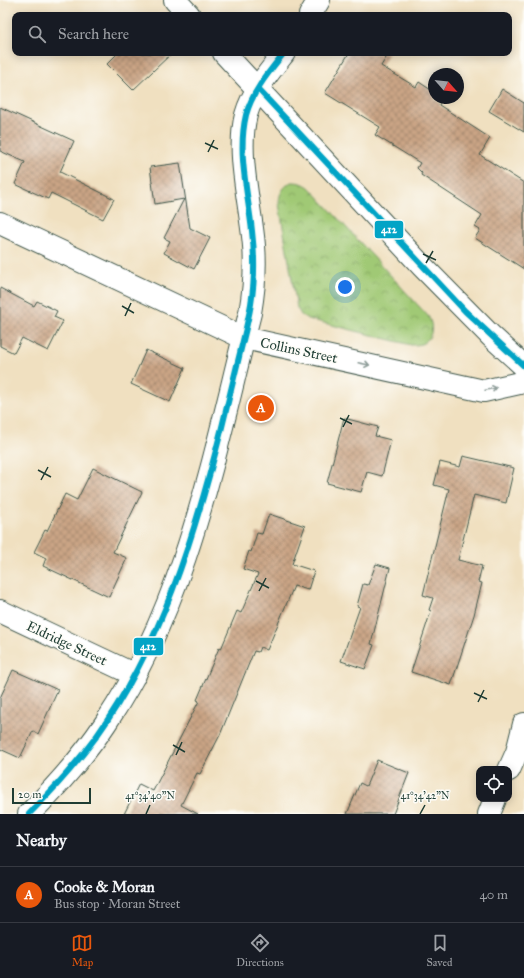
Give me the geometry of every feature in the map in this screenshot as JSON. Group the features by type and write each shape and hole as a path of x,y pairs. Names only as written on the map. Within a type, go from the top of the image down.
{"street":[{"path":"175,0 186,12"},
{"path":"312,12 319,0"},
{"path":"227,56 459,306 524,366"},
{"path":"29,814 54,788 88,748 116,707 135,675 168,605 194,534 244,338 253,296 255,263 243,143 246,116 258,89 282,56"},
{"name":"Collins Street","path":"0,223 244,338 484,391 524,382"},
{"name":"Eldridge Street","path":"0,611 135,675"},
{"path":"517,758 524,724"},
{"path":"488,814 494,802"}],"green space":[{"path":"291,182 301,183 310,188 428,316 432,328 430,336 425,342 411,345 308,319 301,315 297,308 279,204 282,192"}],"building":[{"path":"115,56 169,56 133,90 107,64"},
{"path":"347,56 387,56 381,66 416,87 419,82 428,88 428,104 440,104 490,138 480,155 524,183 524,269 475,238 480,230 475,227 482,215 421,175 422,173 417,168 420,163 375,135 380,127 325,93"},
{"path":"502,89 524,103 524,132 489,111"},
{"path":"0,107 74,141 60,172 114,199 103,219 51,193 48,199 15,184 25,162 0,151"},
{"path":"180,163 190,228 210,238 194,269 164,253 170,241 164,238 184,199 155,204 150,167"},
{"path":"0,288 34,306 37,301 57,311 54,317 63,321 48,351 22,338 14,353 0,346"},
{"path":"146,350 185,368 170,402 131,384"},
{"path":"344,418 378,427 375,436 391,440 382,476 367,472 361,492 327,483"},
{"path":"463,456 514,468 506,503 474,495 458,560 482,566 478,582 482,583 474,615 451,685 411,672 431,611 429,610 433,598 423,595 449,489 434,485 440,462 460,467"},
{"path":"93,468 142,492 113,552 127,558 109,597 43,566 46,558 34,552 45,530 47,531 65,494 77,500"},
{"path":"269,514 305,526 292,564 314,571 308,590 294,586 267,650 260,647 258,652 254,651 220,735 200,774 197,773 181,805 198,814 124,814 139,784 153,791 199,701 197,700 219,648 221,649 237,611 241,613 258,574 243,569 249,551 251,552 257,533 262,534"},
{"path":"376,564 390,568 371,644 374,645 365,669 341,661 360,607 357,606 363,584 368,585"},
{"path":"13,670 58,690 38,734 33,731 20,758 0,749 0,698"},
{"path":"377,760 409,773 393,814 347,814 360,783 366,786"}],"transit line":[{"name":"412","path":"29,814 80,757 96,737 119,702 139,666 157,628 173,590 187,550 211,471 250,311 254,277 254,250 243,158 246,115 252,98 282,56"},
{"name":"412","path":"258,89 465,311 524,366"}],"place":[{"name":"Cooke & Moran","path":"261,408"}]}
